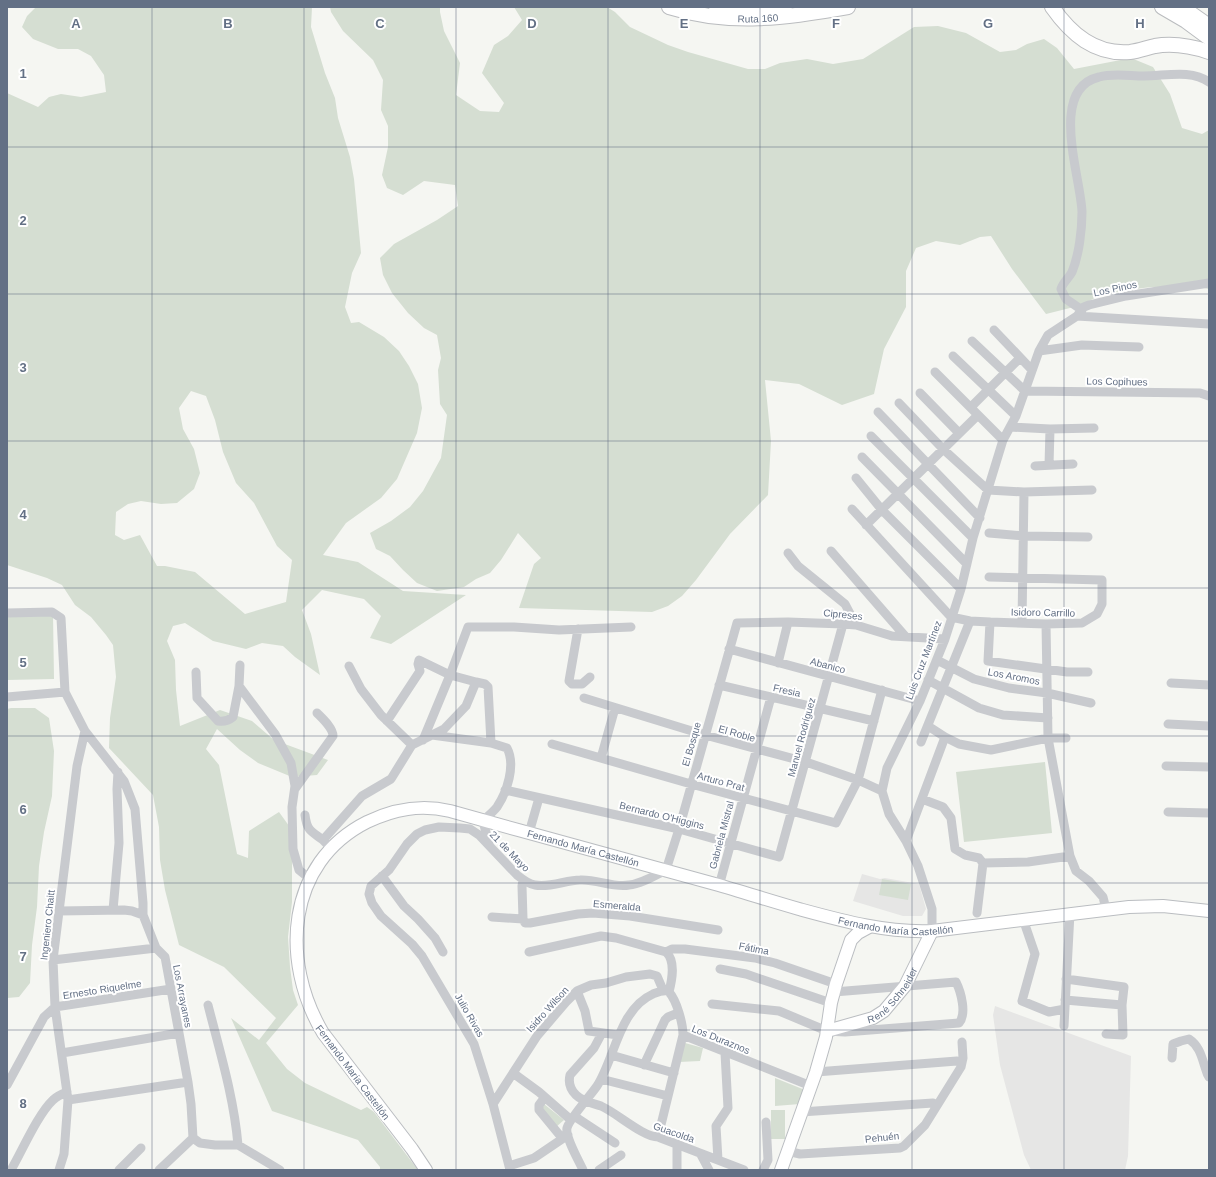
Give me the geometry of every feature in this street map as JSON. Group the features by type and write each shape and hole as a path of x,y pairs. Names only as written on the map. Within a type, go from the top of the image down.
{"highway":[{"name":"Ruta 160","path":"669,7 715,17 749,20 788,17 848,7"},
{"name":"Ruta 160","path":"716,7 753,9 785,7"},
{"path":"1052,7 1077,36 1088,43 1106,50 1129,52 1173,45 1192,47 1209,52"},
{"path":"1162,7 1186,21 1209,38"},
{"path":"1182,7 1209,26"}],"main road":[{"name":"Fernando María Castellón","path":"426,1170 412,1149 329,1042 310,1010 301,976 297,940 300,907 309,878 318,864 327,844 346,836 363,824 383,815 403,809 434,808 484,820 666,870 842,921 898,931 932,931 1106,909 1163,906 1209,911"},
{"path":"842,921 848,930 851,940"},
{"path":"781,1170 816,1072 828,1031 833,993 851,940 858,933 869,927"},
{"name":"René Schneider","path":"828,1031 872,1018 880,1014 888,1007 905,986 932,931"}],"street":[{"path":"1209,82 1190,74 1109,76 1090,80 1078,90 1072,106 1070,122 1082,211 1081,232 1072,273 1062,285 1061,289 1066,299 1079,313 1209,324"},
{"name":"Los Pinos","path":"1025,391 1039,352 1048,335 1089,305 1126,296 1209,283"},
{"path":"994,330 1032,370"},
{"path":"972,340 1025,391"},
{"path":"1039,352 1082,345 1139,347"},
{"path":"953,356 1016,416"},
{"path":"971,407 1020,358"},
{"path":"935,372 1003,440"},
{"name":"Los Copihues","path":"1025,391 1200,393 1209,396"},
{"name":"Luis Cruz Martínez","path":"932,931 932,910 918,866 906,841 889,814 882,791 887,768 920,701 945,639 961,588 973,538 1003,440 1016,416 1025,391"},
{"path":"920,393 959,433"},
{"path":"899,403 943,449 988,490 1024,492 1092,490"},
{"path":"878,412 980,518"},
{"path":"866,525 978,415"},
{"path":"1010,427 1094,428"},
{"path":"1049,465 1050,428"},
{"path":"871,436 973,538"},
{"path":"862,457 967,564"},
{"path":"1035,466 1073,464"},
{"path":"856,478 882,510 961,588"},
{"path":"1022,622 1024,492"},
{"path":"852,509 952,617"},
{"path":"989,533 1024,536 1088,537"},
{"path":"831,551 905,636"},
{"path":"788,553 798,566 845,604 856,625"},
{"path":"989,577 1023,578"},
{"name":"Isidoro Carrillo","path":"952,617 970,621 990,622 1046,624 1082,623 1097,614 1102,604 1102,580 1023,578"},
{"path":"7,613 52,612 61,618 65,692 7,697"},
{"path":"921,742 970,621"},
{"path":"778,662 788,622"},
{"name":"Cipreses","path":"737,623 788,622 856,625 892,636 945,639"},
{"path":"990,622 988,661 1067,672 1088,672"},
{"name":"El Bosque","path":"666,870 737,623"},
{"name":"Manuel Rodríguez","path":"779,857 843,624"},
{"path":"1046,624 1048,738 1070,856 1076,871 1089,881 1103,897 1106,909"},
{"path":"423,740 468,627 559,630 631,628"},
{"path":"578,629 569,681 572,684 582,684 590,677"},
{"name":"Abanico","path":"730,649 920,701"},
{"path":"387,721 420,671 418,664 419,660 450,675 485,684 488,687 491,743"},
{"name":"Los Aromos","path":"936,660 951,666 974,679 1009,688 1047,693 1091,703"},
{"path":"196,672 197,698 218,721 223,722 233,717 239,686 240,665"},
{"path":"349,666 361,688 387,721 412,745"},
{"path":"928,680 979,708 1003,715 1048,718"},
{"path":"305,815 306,826 308,829 327,844 362,796 391,779 412,745 444,729 466,706 476,682"},
{"path":"1170,683 1209,685"},
{"name":"Fresia","path":"719,685 874,721"},
{"path":"239,686 275,734 291,763 295,789 292,807 293,849 299,870 309,878"},
{"path":"858,780 882,690"},
{"name":"Los Arrayanes","path":"65,692 85,731 124,781 135,809 143,915 156,948 165,957 188,1082 193,1138"},
{"name":"Gabriela Mistral","path":"719,886 771,697"},
{"name":"El Roble","path":"584,698 756,750 806,762 858,780 882,791"},
{"path":"601,758 615,708"},
{"path":"295,789 333,736 331,729 317,713"},
{"path":"1168,724 1209,726"},
{"path":"928,726 958,744 991,750 1048,738 1066,738"},
{"name":"Ingeniero Chaitt","path":"59,1170 64,1154 68,1096 55,1008 53,960 77,766 85,731"},
{"path":"432,735 491,743 508,748 511,762 510,775 498,806 484,820 490,846"},
{"path":"906,841 945,737"},
{"name":"Arturo Prat","path":"552,744 691,784 836,823 858,780"},
{"path":"1166,766 1209,767"},
{"path":"113,910 119,842 117,789 118,772"},
{"name":"Bernardo O'Higgins","path":"505,790 679,829 779,857"},
{"path":"529,833 539,798"},
{"path":"922,799 943,807 951,818 955,849 965,855 979,858 983,863 977,912"},
{"path":"1168,812 1209,813"},
{"name":"21 de Mayo","path":"369,894 371,886 391,867 406,844 417,834 425,830 439,827 465,828 476,832 523,880 537,886 580,880 625,886 639,882 666,870"},
{"path":"983,863 1028,862 1070,856"},
{"path":"382,876 404,906 435,938 443,952"},
{"path":"523,880 523,919"},
{"name":"Julio Rivas","path":"369,894 372,903 381,916 412,944 422,956 465,1028 476,1050 493,1104 510,1168"},
{"path":"59,911 113,910 132,911 143,915"},
{"name":"Esmeralda","path":"492,917 523,919 525,923 534,923 578,914 599,913 630,916 718,930"},
{"path":"1064,1026 1070,913"},
{"path":"1023,920 1035,954 1022,1001 1049,1012 1065,1004 1122,1005"},
{"path":"510,1168 537,1156 565,1136 567,1128 573,1118 586,1102 601,1079 618,1035 633,1011 640,1003 650,996 666,991 672,981 672,963 670,956 666,952 616,938 601,936 529,952"},
{"path":"53,960 156,948"},
{"name":"Fátima","path":"666,952 672,949 686,949 755,958 775,963 833,993"},
{"path":"712,1004 779,1011 828,1031 852,1032 959,1023 962,1019 959,990 956,982 833,993 720,969"},
{"name":"Isidro Wilson","path":"493,1104 537,1036 577,991 591,985 606,983 626,977 650,974 657,976 666,991"},
{"path":"1066,979 1124,987 1122,1005 1123,1035 1106,1034"},
{"name":"Ernesto Riquelme","path":"7,1085 44,1017 55,1008 171,990"},
{"path":"577,991 585,1011 589,1031 618,1035"},
{"name":"Los Duraznos","path":"666,991 672,996 683,1025 683,1036 811,1086"},
{"path":"208,1005 228,1082 236,1124 238,1145"},
{"path":"644,1064 665,1020 668,1017 678,1013"},
{"path":"62,1053 179,1033"},
{"name":"Guacolda","path":"602,1033 594,1048 570,1077 570,1083 574,1092 580,1098 586,1102 608,1110 649,1136 658,1137 744,1170"},
{"path":"658,1137 683,1036"},
{"path":"1172,1058 1173,1044 1189,1039 1196,1044 1207,1075 1209,1076"},
{"name":"Pehuén","path":"787,1151 800,1154 900,1148 904,1146 925,1125 962,1067 962,1042"},
{"path":"718,1160 717,1124 727,1112 728,1108 725,1053"},
{"path":"611,1055 674,1073"},
{"path":"816,1072 957,1061"},
{"path":"513,1073 573,1118 615,1143"},
{"path":"601,1079 668,1096"},
{"path":"11,1170 39,1119 53,1100 60,1095 68,1096 188,1082"},
{"path":"545,1097 539,1105 539,1110 565,1136 583,1170"},
{"path":"802,1112 933,1103"},
{"path":"763,1170 768,1160 766,1122"},
{"path":"159,1170 193,1138 200,1143 215,1145 238,1145 280,1170"},
{"path":"677,1144 677,1170"},
{"path":"119,1170 141,1148"},
{"path":"700,1153 708,1170"},
{"path":"599,1170 621,1155"}],"shaded area":[{"path":"36,7 312,7 311,27 325,73 335,98 338,118 350,157 354,179 361,253 352,273 345,307 351,323 359,322 384,337 399,351 418,384 422,408 417,433 397,479 381,498 346,523 323,555 358,562 403,591 466,595 391,644 370,638 381,616 364,599 322,590 302,610 311,634 320,675 295,657 283,646 262,643 246,649 213,641 185,623 173,626 167,641 175,660 176,690 180,726 220,710 252,721 274,740 328,760 317,775 292,777 258,763 240,750 217,729 206,749 219,765 237,854 248,858 249,831 279,812 292,830 292,902 288,937 293,990 298,1005 266,1043 287,1069 305,1083 361,1110 367,1107 374,1112 418,1170 380,1170 380,1167 358,1140 272,1111 231,1018 259,1040 276,1018 224,967 179,945 165,890 160,860 159,827 153,795 109,748 110,718 116,677 113,645 91,617 75,605 62,585 47,578 7,565 7,93 38,107 49,97 61,94 81,97 106,92 104,75 91,56 78,49 58,49 33,39 22,27 27,16","holes":["191,391 206,396 215,420 223,452 236,483 254,503 277,546 292,560 286,602 245,614 195,572 165,566 157,566 140,535 124,540 115,535 116,512 128,504 141,501 161,504 177,503 194,489 200,473 194,449 183,429 179,408"]},
{"path":"330,7 440,7 444,31 460,63 456,95 480,111 499,112 504,103 482,73 494,45 508,36 522,20 514,7 607,7 615,12 630,27 668,45 748,69 765,69 780,63 807,59 833,64 863,59 914,27 938,26 966,33 1000,52 1016,50 1027,44 1044,39 1057,48 1074,69 1131,58 1153,67 1170,94 1182,128 1202,134 1209,130 1209,289 1199,287 1151,287 1128,290 1100,295 1082,305 1046,314 1012,269 991,236 980,237 960,245 936,241 916,248 906,271 906,307 884,349 874,394 842,405 799,384 765,380 771,441 768,495 730,534 696,580 682,596 668,606 652,612 519,608 534,564 541,558 518,533 501,560 490,573 476,579 464,587 437,591 417,583 390,556 376,549 370,533 391,521 410,507 423,491 441,458 447,415 440,404 438,370 441,358 437,335 424,328 408,313 392,293 383,275 380,258 394,244 437,220 458,206 455,185 424,181 403,195 387,188 382,175 388,147 388,126 381,110 383,80 373,60 343,31 331,12"},
{"path":"53,614 54,679 7,680 7,615"},
{"path":"35,708 49,718 54,751 52,796 44,832 39,866 30,983 19,997 7,998 7,709"},
{"path":"1045,762 1052,833 964,842 956,772"},
{"path":"862,874 880,879 885,878 919,884 926,909 922,916 903,916 853,901"},
{"path":"882,879 911,884 908,900 879,895"},
{"path":"995,1006 1131,1056 1128,1156 1125,1170 1031,1170 1024,1155 1000,1065 993,1015"},
{"path":"685,1043 703,1048 700,1061 679,1062"},
{"path":"775,1078 805,1090 800,1104 775,1106"},
{"path":"544,1104 564,1120 556,1127 539,1109"},
{"path":"771,1110 785,1110 785,1139 771,1139"}]}
